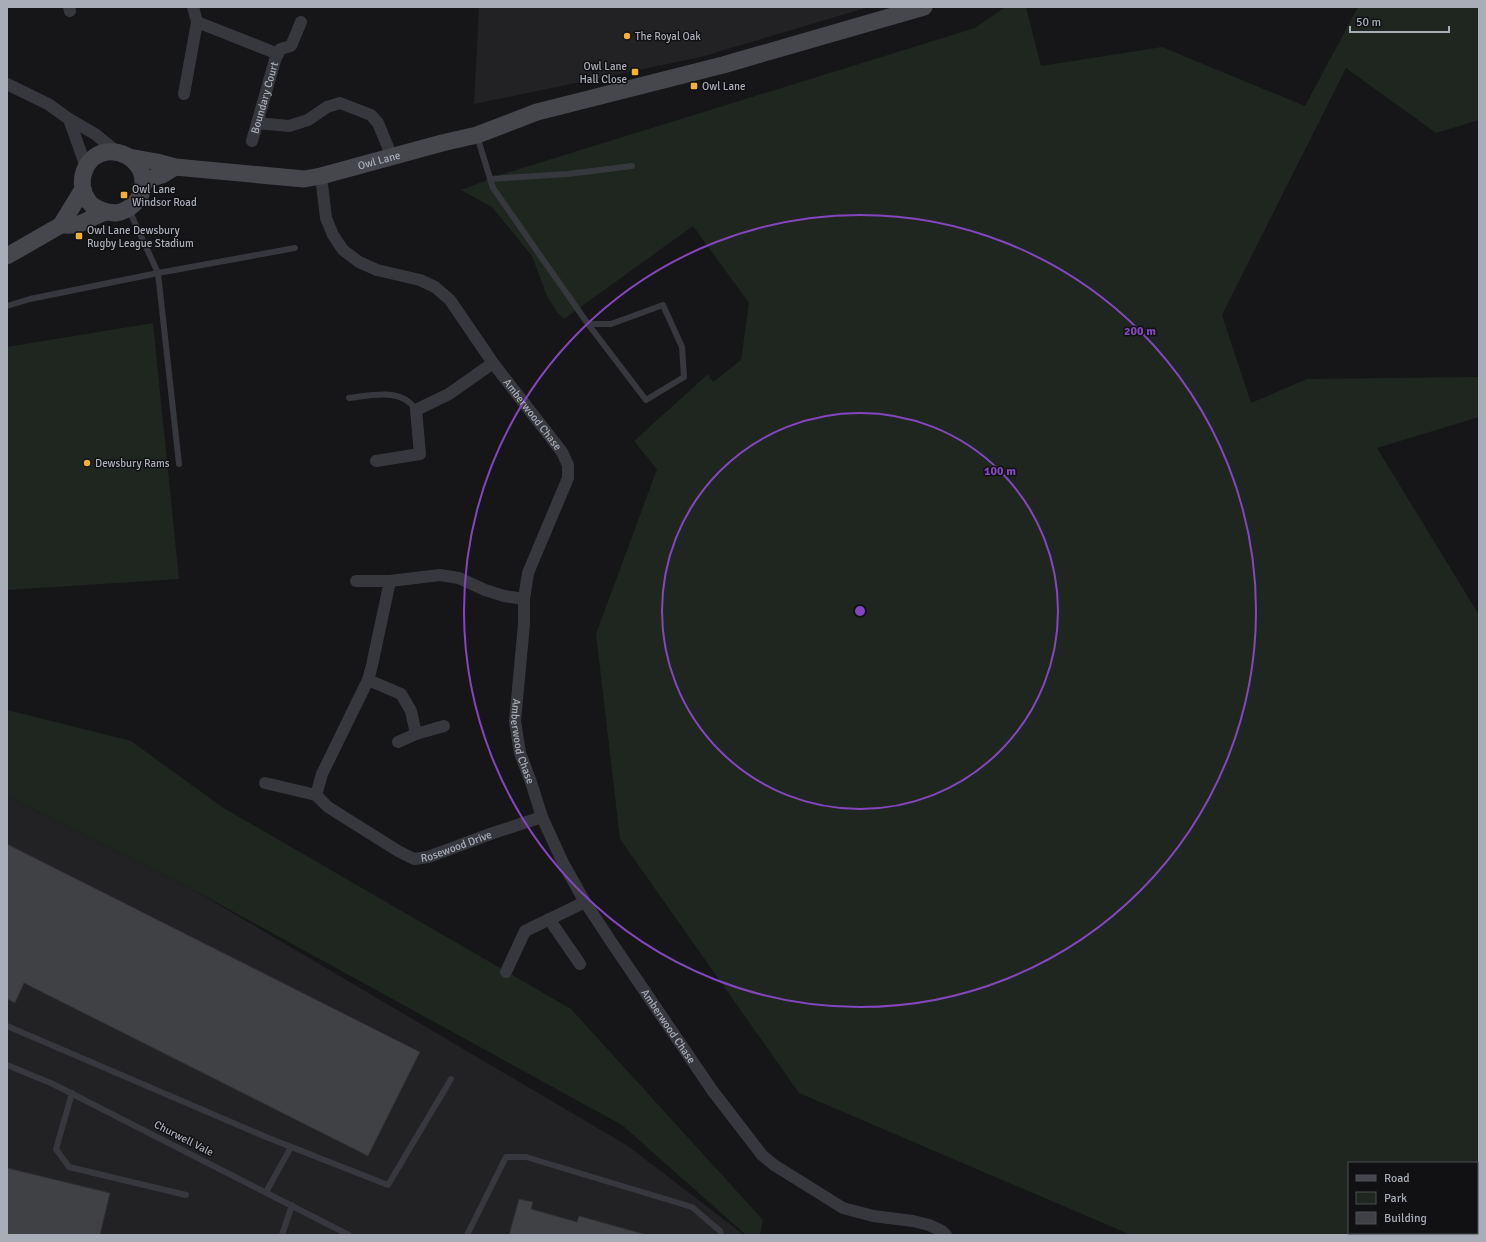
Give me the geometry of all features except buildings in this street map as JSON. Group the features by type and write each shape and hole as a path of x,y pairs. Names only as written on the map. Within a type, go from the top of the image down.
{"main road":[{"name":"Owl Lane","path":"86,167 94,157 104,152 123,154 175,167 304,179 321,176 392,156 477,135 537,112 723,65 924,7"},
{"path":"86,167 82,178 84,193 89,202 97,209 117,213 128,208 134,203 140,195 143,181 139,166 123,154"},
{"path":"143,181 162,175 175,167"},
{"path":"7,256 61,225 83,189"},
{"path":"61,225 78,225 107,212"}],"street":[{"path":"184,94 197,22 193,7"},
{"name":"Boundary Court","path":"197,22 278,54"},
{"name":"Boundary Court","path":"252,141 280,49 291,46 301,22"},
{"path":"7,84 48,104 68,119 95,134 123,154"},
{"path":"257,123 290,126 308,120 328,107 340,102 371,115 378,123 392,156"},
{"path":"68,119 86,167"},
{"name":"Amberwood Chase","path":"321,176 326,218 333,235 343,250 359,262 377,270 420,280 435,287 450,300 493,364 562,452 568,465 568,478 528,573 524,599 524,624 515,721 520,753 542,817 563,863 585,902 712,1090 762,1155 774,1165 843,1208 868,1215 913,1221 929,1225 942,1231 946,1235"},
{"path":"376,460 420,454 416,410 449,394 493,364"},
{"path":"356,581 390,582 440,575 459,578 484,590 504,596 524,599"},
{"path":"316,795 322,774 368,680 390,582"},
{"path":"368,680 401,694 411,710 416,734"},
{"path":"398,742 416,734 444,726"},
{"name":"Rosewood Drive","path":"265,783 316,795 328,807 398,851 414,859 428,857 542,817"},
{"path":"506,972 525,931 585,902"},
{"path":"549,919 580,964"}],"lane":[{"path":"477,135 493,188 588,324 646,400 684,377 682,347 663,305 610,324 588,324"},
{"path":"490,179 568,174 632,166"},
{"path":"128,208 158,273 179,464"},
{"path":"7,306 30,299 158,273 295,248"},
{"path":"349,398 382,395 398,396 411,403 416,410"},
{"path":"7,1026 291,1147 388,1185 451,1079"},
{"name":"Churwell Vale","path":"7,1065 54,1084 349,1235"},
{"path":"72,1093 56,1149 69,1167 186,1195"},
{"path":"266,1192 291,1147"},
{"path":"467,1235 506,1157 526,1157 692,1207 720,1231 721,1235"},
{"path":"282,1235 292,1205"}],"shaded area":[{"path":"479,7 869,7 701,57 474,104"},
{"path":"7,796 192,889 628,1146 744,1235 7,1235"}],"green space":[{"path":"1005,7 1026,7 1041,66 1162,47 1305,106 1358,7 1479,7 1479,120 1436,133 1346,68 1222,315 1251,403 1307,379 1479,377 1479,417 1377,448 1479,615 1479,1235 1131,1235 799,1093 620,839 596,634 657,469 634,441 708,374 713,382 741,360 749,303 693,226 564,319 557,312 547,296 532,256 492,207 461,190 503,174 975,28"},
{"name":"Dewsbury Rams","path":"153,323 179,579 7,590 7,347"},
{"path":"7,710 131,741 222,807 571,1009 763,1220 760,1235 746,1235 622,1125 192,889 7,796"}],"place":[{"name":"The Royal Oak","path":"627,36"},
{"name":"Owl Lane Hall Close","path":"635,72"},
{"name":"Owl Lane","path":"694,86"},
{"name":"Owl Lane Windsor Road","path":"124,195"},
{"name":"Owl Lane Dewsbury Rugby League Stadium","path":"79,236"},
{"name":"Dewsbury Rams","path":"87,463"}]}
